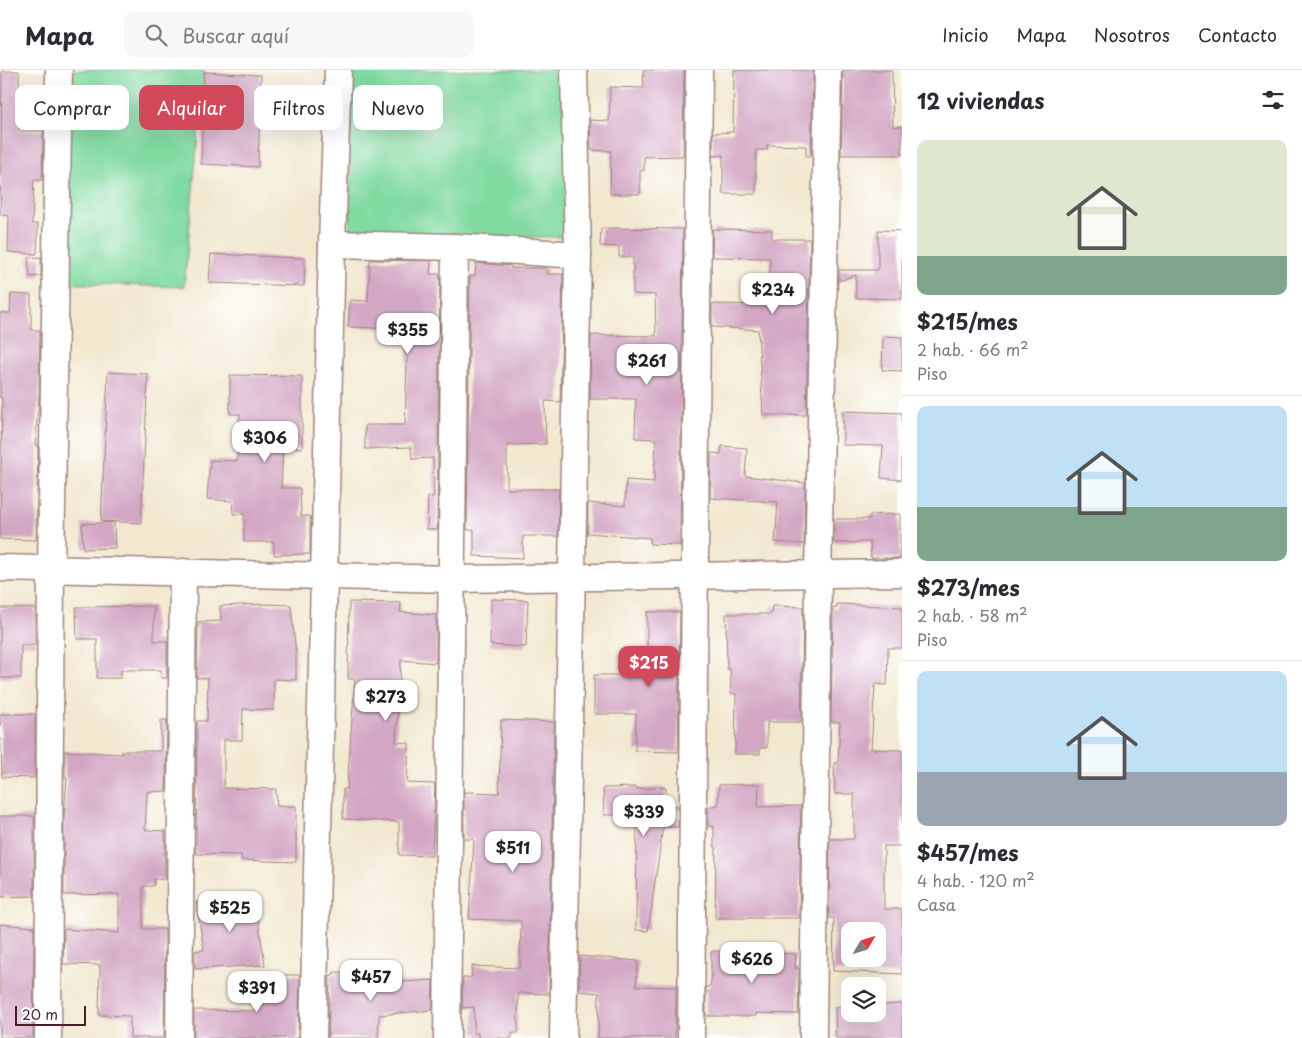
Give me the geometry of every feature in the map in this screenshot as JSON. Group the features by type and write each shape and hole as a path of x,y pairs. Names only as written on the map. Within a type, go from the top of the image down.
{"street":[{"path":"48,1038 51,568 59,70"},
{"path":"313,1038 332,244 338,70"},
{"path":"563,1038 578,255 574,70"},
{"path":"691,1038 699,70"},
{"path":"814,1038 818,576 828,70"},
{"path":"332,244 455,247 578,255"},
{"path":"447,1038 455,247"},
{"path":"0,568 451,579 572,576 818,576 902,573"},
{"path":"179,1038 183,572"}],"green space":[{"path":"58,70 204,70 203,85 139,85 139,130 198,130 184,287 55,283 57,130 129,130 129,85 58,85"},
{"path":"351,70 578,70 578,237 350,236"}],"building":[{"path":"643,70 684,70 683,156 644,157 644,171 640,170 640,194 610,194 611,151 591,150 590,120 609,121 610,87 644,88"},
{"path":"734,70 813,70 811,156 806,156 806,146 767,145 767,150 756,150 756,194 723,194 723,155 713,156 713,133 733,132"},
{"path":"843,70 892,70 893,127 902,126 902,155 841,155"},
{"path":"2,71 19,71 19,85 15,85 15,130 43,131 42,180 34,180 32,224 38,224 37,254 8,252 9,216 0,215"},
{"path":"204,72 261,75 261,85 254,85 254,130 259,130 258,167 201,164 202,130 244,130 244,85 204,85"},
{"path":"601,228 683,229 680,545 650,544 650,538 588,533 588,503 625,506 626,480 654,482 656,439 635,438 636,399 590,399 591,335 656,336 655,295 633,294 633,257 619,257 619,247 600,246"},
{"path":"713,229 772,230 772,239 810,239 806,415 763,415 758,330 712,327 712,304 770,305 770,258 712,257"},
{"path":"878,230 902,231 902,299 856,298 856,275 839,281 839,270 878,270"},
{"path":"211,254 305,258 304,286 209,283"},
{"path":"41,257 41,276 30,277 28,258"},
{"path":"370,260 431,261 430,274 440,274 437,530 427,529 428,497 434,497 433,458 412,459 411,447 365,449 365,425 405,425 408,329 348,327 350,300 368,301"},
{"path":"476,263 511,266 511,268 547,268 547,274 563,274 560,402 545,401 546,444 507,445 507,489 559,489 558,536 523,536 523,558 474,556 474,530 467,530 470,276 475,276"},
{"path":"11,294 31,295 31,330 40,330 39,398 35,445 38,445 36,540 0,539 2,398 0,398 0,313 10,313"},
{"path":"883,336 902,337 902,371 882,370"},
{"path":"108,372 148,374 141,523 101,521"},
{"path":"230,375 302,376 302,448 283,447 281,488 300,488 301,516 310,516 310,554 274,555 274,542 244,542 244,514 233,514 232,501 207,499 210,460 237,461 240,414 230,414"},
{"path":"843,411 902,413 902,480 881,478 883,446 843,445"},
{"path":"722,446 747,448 745,476 805,483 804,544 775,542 778,502 710,498 711,453 721,454"},
{"path":"900,514 900,558 871,558 870,542 834,543 834,519 870,519 870,515"},
{"path":"114,522 115,548 83,549 82,524"},
{"path":"491,599 528,600 526,647 490,645"},
{"path":"349,602 401,603 400,612 436,615 436,663 401,660 396,742 409,743 407,783 435,784 432,856 399,855 399,822 343,819 343,789 347,789 355,679 348,679"},
{"path":"837,604 902,607 902,648 888,648 887,685 875,684 871,749 902,750 902,846 884,846 884,909 902,909 902,974 833,971 834,918 829,918 830,839 854,839 854,794 835,794 834,763 838,763 840,722 831,722 833,608 837,608"},
{"path":"291,605 296,654 296,680 274,679 274,710 243,709 242,740 224,740 224,788 276,789 277,806 296,806 296,862 241,860 241,855 196,854 197,721 207,721 208,678 197,678 198,622 221,621 220,606"},
{"path":"154,606 154,641 167,641 167,678 161,678 161,670 121,670 121,678 97,678 97,639 77,639 76,607"},
{"path":"772,606 803,607 801,722 767,722 767,748 760,748 760,754 735,754 736,694 731,694 730,669 727,669 726,614 771,614"},
{"path":"0,608 35,608 35,645 21,645 21,678 0,678"},
{"path":"647,612 680,612 678,752 635,751 636,714 594,714 594,675 647,675"},
{"path":"0,714 35,714 35,778 2,777"},
{"path":"161,720 167,720 166,791 147,792 145,830 165,831 165,879 154,879 154,886 143,886 143,929 165,929 164,1038 130,1038 130,1016 99,1015 100,965 63,964 64,929 119,933 119,894 64,895 64,816 67,778 65,778 65,751 122,754 122,751 161,751"},
{"path":"501,720 554,722 549,994 518,993 518,1033 512,1033 512,1038 478,1038 478,1033 474,1033 474,1007 462,1008 463,978 472,977 472,966 520,968 521,921 469,919 474,839 464,839 464,792 499,793"},
{"path":"759,784 758,807 801,806 799,918 715,918 716,847 714,847 714,826 708,826 708,807 718,805 719,785"},
{"path":"637,787 637,789 666,787 666,805 678,806 678,827 663,827 648,931 636,930 637,815 604,815 603,788"},
{"path":"0,816 34,816 34,896 0,897"},
{"path":"254,893 265,965 195,969 195,951 204,950 196,902"},
{"path":"0,924 34,927 33,1038 0,1037"},
{"path":"711,952 796,954 795,968 799,968 798,1014 756,1013 756,1016 706,1016 706,987 709,987 711,982"},
{"path":"580,956 638,961 636,986 676,987 675,1038 598,1038 599,993 579,991"},
{"path":"334,972 386,973 385,983 433,980 432,1010 379,1015 378,1038 328,1038 330,975 333,975"},
{"path":"256,975 300,975 298,1038 194,1038 194,1010 257,1011"},
{"path":"902,1004 902,1038 836,1038 835,1007 841,1007 841,1022 886,1022 886,1005"}]}
